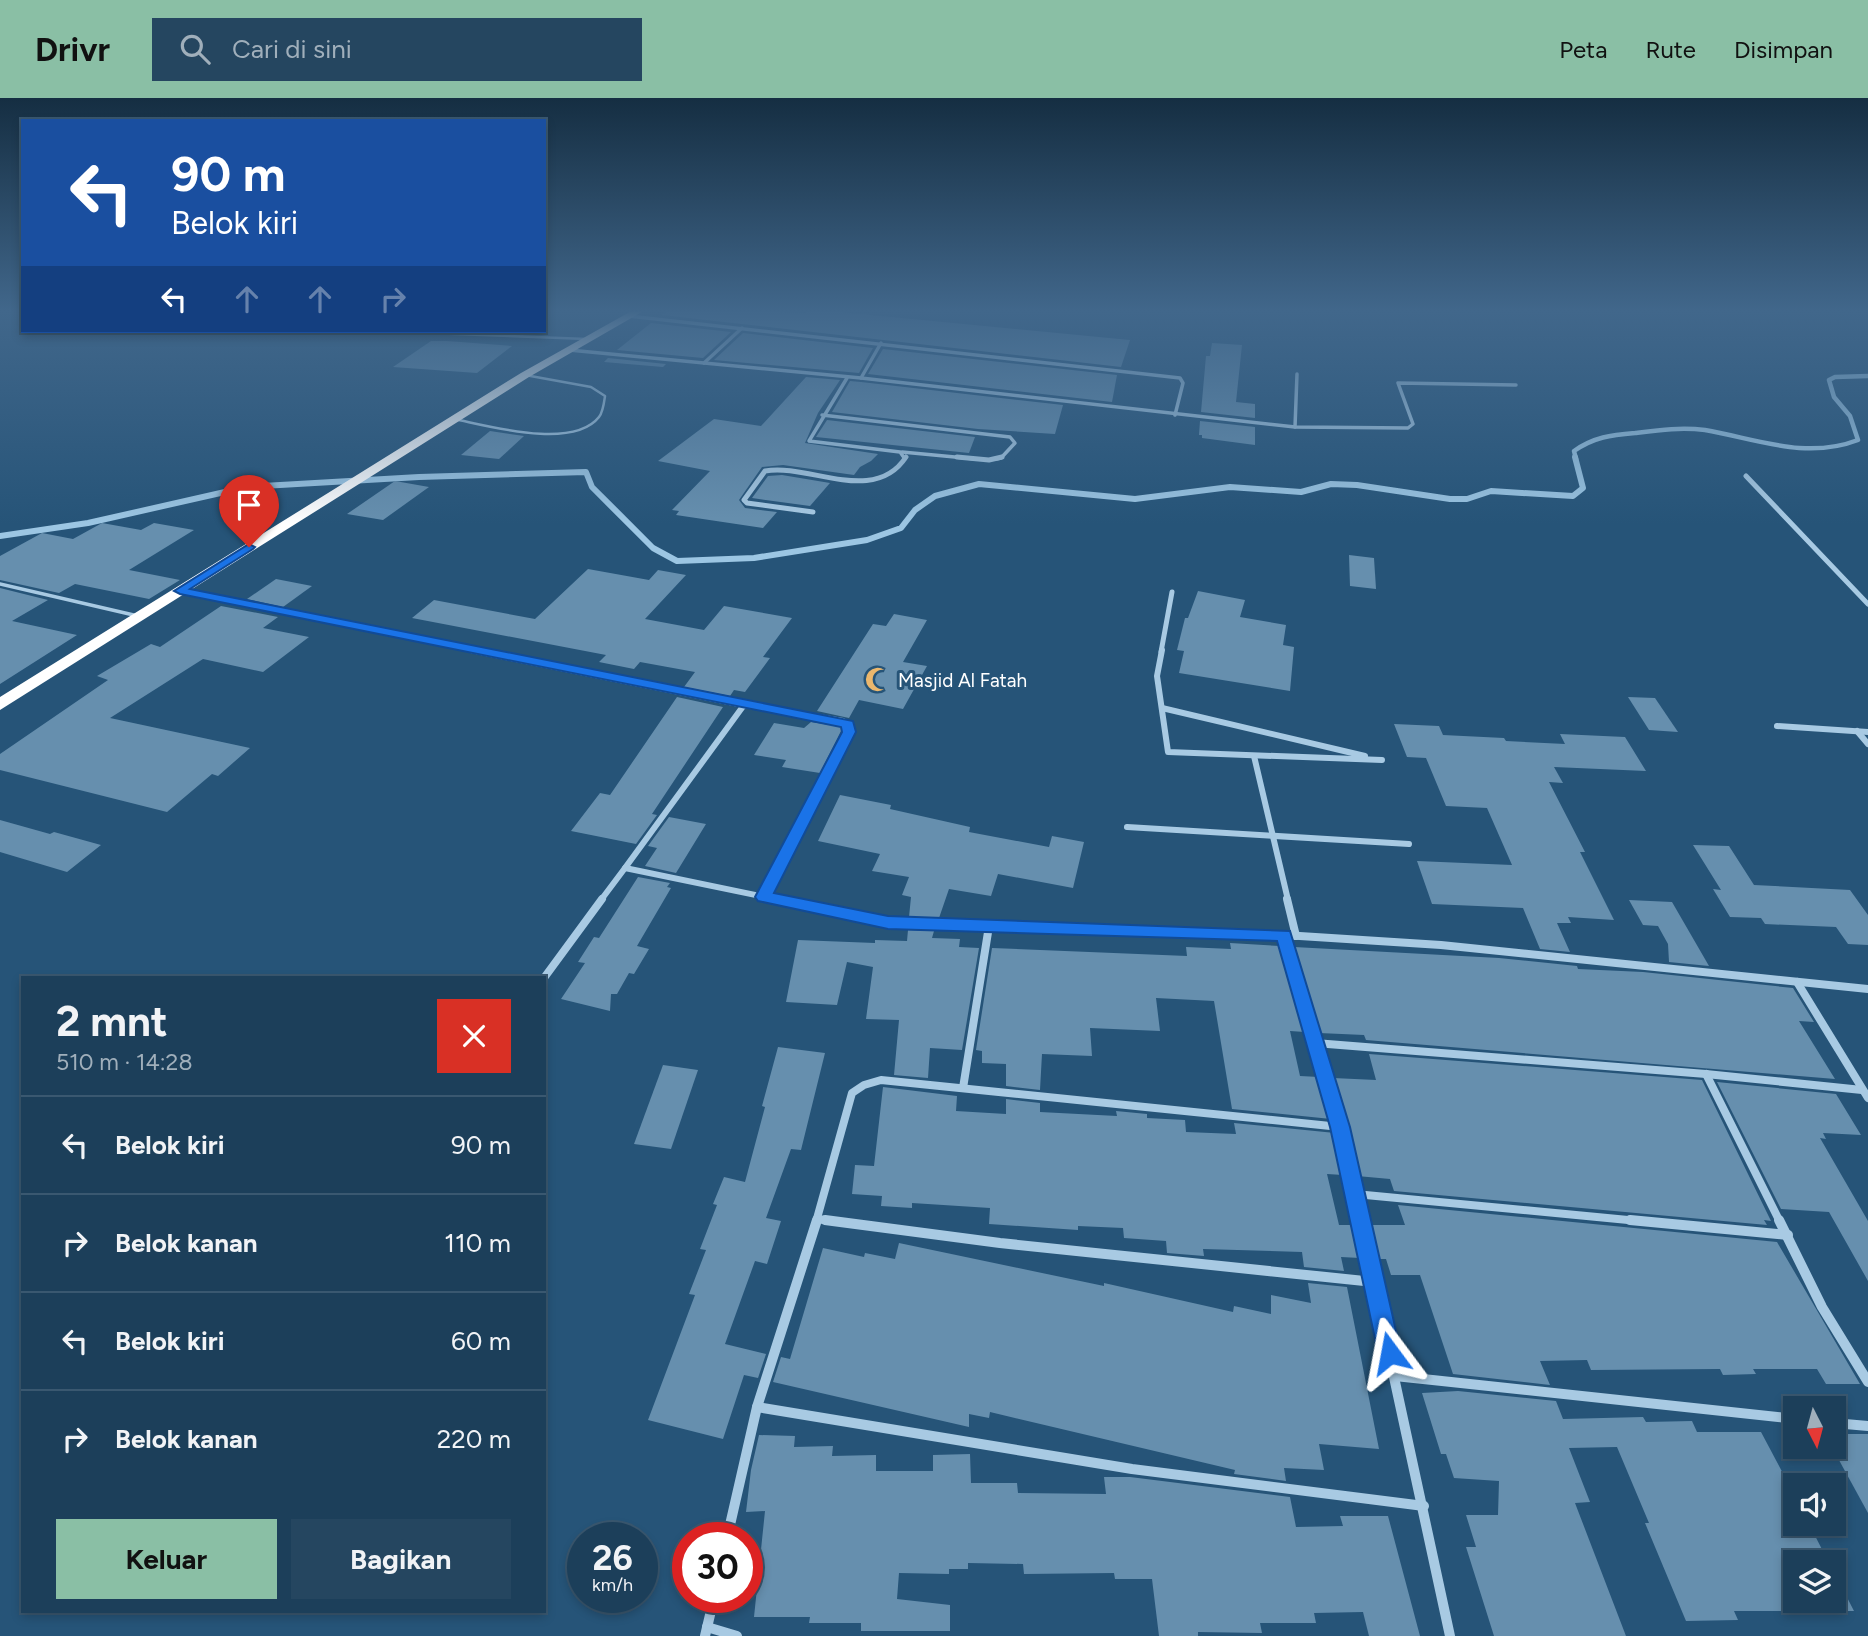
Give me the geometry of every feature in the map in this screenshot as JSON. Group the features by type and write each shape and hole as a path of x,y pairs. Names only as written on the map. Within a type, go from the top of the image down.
{"highway":[{"path":"0,705 516,381"}],"street":[{"path":"822,415 1010,437 1015,443 1000,457 989,460 809,441 822,415 845,381"},
{"path":"885,381 1295,427 1408,428 1413,424 1398,383 1516,385"},
{"path":"1175,415 1182,381"},
{"path":"1295,427 1297,381"},
{"path":"813,512 747,503 744,500 765,471 872,481 902,465 906,457 900,452"},
{"path":"1746,476 1868,604"},
{"path":"180,591 744,705 843,721 848,724 849,732 764,897"},
{"path":"1162,708 1382,760 1168,752 1157,676 1172,592"},
{"path":"545,976 744,705"},
{"path":"1777,726 1868,732"},
{"path":"1857,731 1868,744"},
{"path":"1254,756 1296,936"},
{"path":"1126,827 1409,844"},
{"path":"625,868 888,923 1284,935 1441,945 1868,989"},
{"path":"963,1087 989,926"},
{"path":"1284,935 1340,1127 1450,1636"},
{"path":"1797,982 1868,1098"},
{"path":"1315,1044 1706,1074 1862,1090"},
{"path":"1706,1074 1822,1307 1868,1382"},
{"path":"731,1522 757,1407 817,1219 852,1093 863,1085 881,1080 963,1087 1340,1127"},
{"path":"1355,1194 1788,1235"},
{"path":"817,1219 1014,1244 1374,1282"},
{"path":"1395,1376 1783,1418"},
{"path":"757,1407 1132,1469 1424,1506"},
{"path":"1846,1424 1868,1426"},
{"path":"710,1613 706,1632 737,1636"}],"lane":[{"path":"454,419 542,434 560,434 583,429 600,418 606,408 605,396 591,387 557,381"},
{"path":"0,584 141,617"}],"building":[{"path":"803,381 839,381 818,413 805,443 878,454 854,475 783,465 762,467 739,500 745,508 777,512 763,528 676,515 679,511 672,510 710,471 658,461 714,419 761,426"},
{"path":"850,381 1063,405 1055,434 978,429 832,412"},
{"path":"927,381 1116,381 1112,402"},
{"path":"1204,381 1238,381 1236,402 1255,404 1255,418 1201,412"},
{"path":"827,420 975,437 969,453 816,437"},
{"path":"1200,421 1255,427 1255,445 1202,438 1202,435 1199,435"},
{"path":"490,431 524,436 499,459 461,455"},
{"path":"782,475 830,483 810,506 752,498 768,476"},
{"path":"395,481 429,487 383,520 347,514"},
{"path":"102,523 141,530 154,523 194,530 129,570 180,580 149,599 75,584 59,593 0,580 0,556 42,533 73,539"},
{"path":"1349,555 1374,558 1376,589 1350,586"},
{"path":"588,569 649,580 658,570 686,575 645,619 704,630 724,606 792,618 763,657 770,658 745,692 734,690 730,696 684,687 695,672 640,662 634,669 599,662 606,655 412,618 434,600 535,619"},
{"path":"276,579 312,586 283,607 247,599"},
{"path":"0,588 48,600 12,621 77,635 0,684"},
{"path":"1198,591 1245,600 1240,617 1286,625 1283,645 1294,647 1290,691 1179,673 1184,651 1177,650 1185,618 1188,618"},
{"path":"221,606 278,617 263,628 309,637 263,672 203,659 110,718 250,748 218,776 212,774 167,812 0,770 0,754 108,680 97,676 151,644 160,647"},
{"path":"894,614 927,620 903,662 927,666 903,709 859,700 849,718 817,711 873,624 886,626"},
{"path":"677,697 723,707 652,814 657,815 636,844 571,831 600,793 610,795"},
{"path":"1628,697 1655,698 1678,732 1649,730"},
{"path":"811,722 843,727 820,773 782,767 786,760 754,755 774,723 804,728"},
{"path":"1394,724 1439,726 1443,735 1504,738 1506,741 1565,744 1560,734 1625,737 1646,771 1554,767 1563,783 1549,782 1585,852 1580,852 1614,920 1568,917 1571,923 1557,923 1570,952 1540,949 1523,908 1432,904 1417,861 1512,865 1487,808 1446,806 1426,758 1407,757"},
{"path":"840,795 891,805 890,809 970,827 969,832 1049,847 1052,836 1084,842 1073,888 998,874 991,896 949,889 939,918 909,917 911,897 902,895 909,877 872,871 880,854 818,841"},
{"path":"669,817 706,824 676,873 645,866 657,848 648,846"},
{"path":"0,820 101,845 67,872 0,852"},
{"path":"1693,845 1729,846 1754,885 1850,890 1868,915 1868,945 1848,944 1836,927 1765,924 1761,918 1730,917 1713,889 1721,890"},
{"path":"638,877 670,883 667,887 671,888 637,946 649,949 634,974 629,973 617,994 611,994 610,1011 561,999 585,963 578,962 594,937 599,938"},
{"path":"1629,900 1672,902 1709,966 1669,962 1668,944 1658,926 1643,925"},
{"path":"908,930 934,931 932,938 960,939 959,947 979,948 962,1050 930,1048 928,1078 894,1075 899,1020 866,1019 873,967 847,962 837,1005 786,1002 798,940 875,943 875,940 907,941"},
{"path":"1230,943 1280,946 1305,1032 1290,1031 1300,1076 1319,1077 1331,1119 1232,1109 1214,1001 1156,998 1160,1031 1090,1028 1092,1056 1042,1054 1040,1090 1006,1086 1006,1064 982,1063 982,1051 976,1050 992,948 1187,956 1186,947 1231,949"},
{"path":"1294,947 1499,958 1577,966 1578,969 1643,972 1793,988 1814,1022 1799,1021 1835,1079 1366,1040 1364,1035 1319,1033"},
{"path":"778,1047 825,1053 801,1150 791,1149 766,1218 781,1221 767,1264 755,1261 725,1344 766,1354 758,1378 744,1375 723,1439 648,1420 695,1295 689,1294 706,1250 700,1249 717,1205 713,1204 724,1177 745,1182"},
{"path":"1369,1054 1702,1080 1771,1221 1764,1220 1767,1225 1394,1191 1390,1179 1357,1176 1333,1078 1376,1080"},
{"path":"663,1065 698,1070 671,1149 634,1144"},
{"path":"1717,1082 1836,1094 1861,1135 1823,1133 1826,1139 1820,1138 1868,1221 1868,1281 1829,1212 1781,1209"},
{"path":"883,1087 957,1096 956,1111 1006,1114 1006,1099 1040,1103 1040,1112 1117,1116 1116,1111 1147,1114 1147,1118 1185,1120 1186,1132 1236,1134 1234,1123 1335,1133 1343,1175 1327,1174 1339,1225 1353,1225 1360,1258 1341,1257 1344,1271 1304,1267 1302,1252 1203,1249 1204,1256 1167,1253 1166,1241 1124,1238 1123,1228 1078,1226 1078,1230 989,1224 990,1208 912,1203 912,1208 881,1206 882,1196 852,1194 855,1165 874,1166"},
{"path":"1398,1205 1777,1242 1860,1384 1826,1384 1817,1369 1753,1369 1756,1374 1723,1375 1720,1369 1591,1370 1587,1360 1540,1361 1550,1385 1453,1374 1420,1275 1391,1275 1386,1259 1376,1259 1369,1225 1405,1225"},
{"path":"899,1243 1104,1286 1104,1283 1233,1312 1234,1306 1271,1314 1271,1295 1311,1303 1308,1283 1347,1287 1379,1449 1319,1444 1324,1470 1284,1468 1286,1481 1234,1474 1235,1470 990,1412 989,1418 969,1414 969,1427 773,1382 781,1357 790,1359 823,1248 864,1257 865,1253 895,1259"},
{"path":"1458,1391 1556,1401 1563,1419 1643,1417 1646,1422 1692,1421 1697,1432 1761,1432 1783,1473 1783,1536 1815,1536 1822,1550 1783,1550 1783,1611 1734,1611 1738,1620 1686,1621 1617,1447 1569,1448 1590,1502 1575,1503 1626,1636 1494,1636 1466,1547 1476,1547 1466,1515 1498,1515 1499,1481 1454,1478 1446,1454 1441,1454 1422,1393"},
{"path":"1846,1434 1868,1434 1868,1513 1839,1460 1846,1460"},
{"path":"759,1435 795,1436 794,1447 833,1446 832,1456 876,1455 876,1471 933,1471 933,1455 970,1454 971,1483 1017,1483 1018,1493 1106,1494 1104,1477 1130,1477 1290,1497 1296,1527 1343,1526 1340,1516 1388,1516 1420,1636 1369,1636 1363,1612 1314,1613 1316,1623 1260,1623 1262,1633 1198,1632 1198,1636 1159,1636 1152,1579 1115,1579 1114,1573 1024,1574 1023,1564 968,1563 968,1569 949,1569 949,1574 899,1573 897,1599 950,1605 950,1631 861,1631 861,1623 809,1623 810,1617 754,1617 754,1613 763,1613 765,1511 746,1512"},
{"path":"1846,1595 1854,1611 1846,1611"}],"waterway":[{"path":"1576,459 1574,451 1596,440 1670,429 1705,430 1800,448 1839,446 1858,440 1850,416 1834,397 1829,381"},
{"path":"0,536 88,523 247,487 419,477 586,472 592,487 653,548 677,561 754,558 867,540 901,528 915,510 935,496 979,484 1135,499 1230,487 1301,492 1331,484 1357,485 1450,499 1467,499 1491,491 1573,496 1583,488 1575,457"}],"place":[{"name":"Masjid Al Fatah","path":"878,680"}],"route":[{"path":"249,547 180,591 848,724 849,732 764,897 888,923 1284,935 1340,1127 1390,1353"}]}
